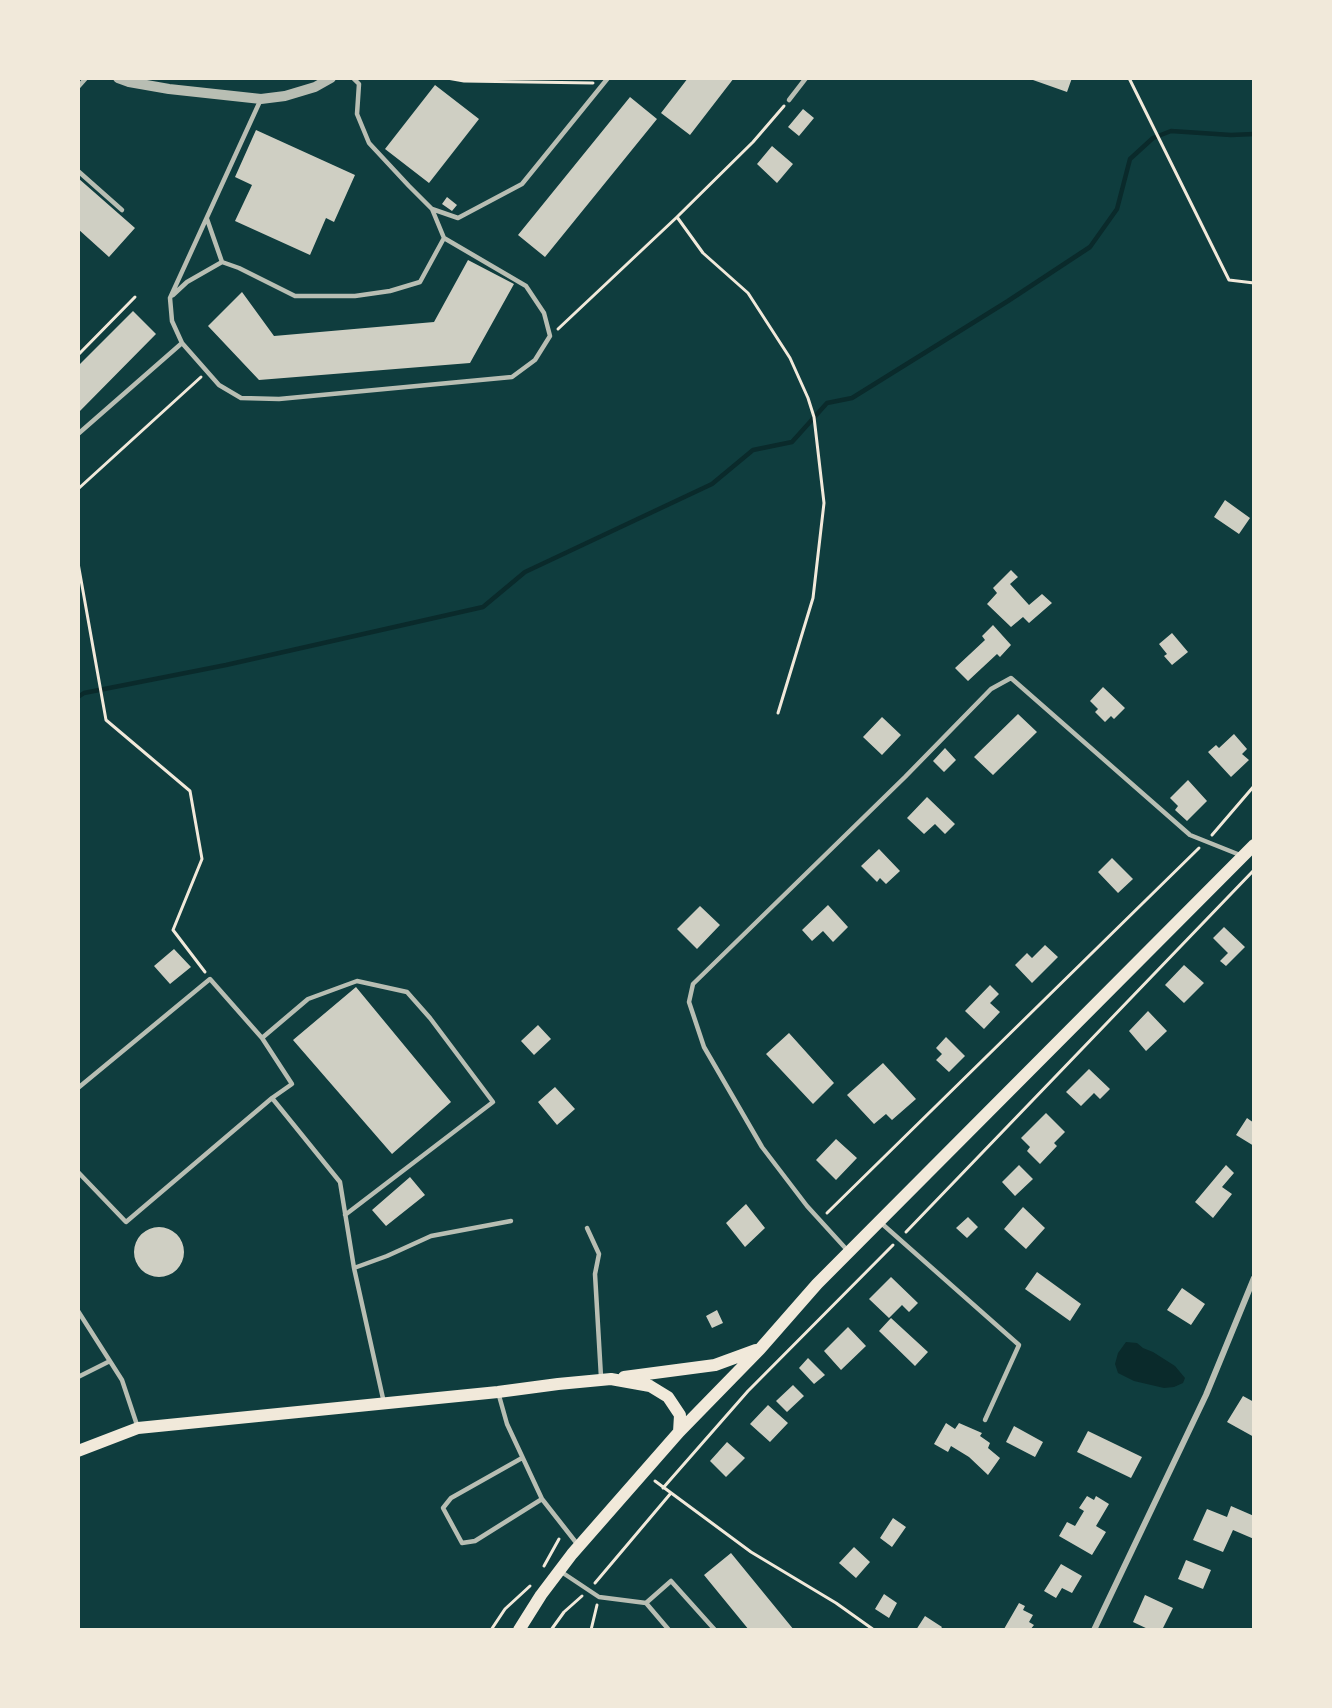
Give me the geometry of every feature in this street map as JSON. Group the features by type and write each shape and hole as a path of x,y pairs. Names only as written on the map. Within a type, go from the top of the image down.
{"main road":[{"path":"519,1630 579,1546 679,1432 760,1349 817,1284 1254,845"},
{"path":"78,1451 138,1428 606,1380 715,1365 760,1349"},
{"path":"606,1380 650,1386 668,1397 680,1415 679,1432"}],"street":[{"path":"118,78 169,89 261,99 285,96 315,87 332,78"},
{"path":"1094,1630 1206,1395 1254,1278"}],"lane":[{"path":"78,87 86,78"},
{"path":"261,99 170,298 172,321 182,343 207,372 219,385 241,398 279,399 512,376 535,360 550,336 544,313 526,286 444,238 432,209 369,142 357,114 359,84 353,78"},
{"path":"432,209 458,218 522,184 608,78"},
{"path":"789,100 806,78"},
{"path":"78,171 122,210"},
{"path":"207,218 222,262"},
{"path":"170,298 187,282 222,262 295,296 355,296 390,291 420,282 444,238"},
{"path":"78,434 182,343"},
{"path":"848,1251 807,1206 762,1147 704,1047 689,1002 693,984 905,777 991,689 1011,678 1190,834 1243,857"},
{"path":"78,1088 210,979 262,1038 292,1084 272,1098 126,1222 78,1172"},
{"path":"262,1038 308,999 357,981 407,992 430,1018 493,1102 345,1215"},
{"path":"272,1098 340,1182 354,1268 384,1403"},
{"path":"354,1268 431,1236 511,1221"},
{"path":"880,1222 1018,1345 985,1420"},
{"path":"587,1228 599,1254 595,1274 606,1380"},
{"path":"78,1311 122,1380 138,1428"},
{"path":"78,1377 110,1361"},
{"path":"498,1392 507,1424 542,1499 579,1546"},
{"path":"522,1458 451,1498 443,1508 462,1543 475,1541 542,1499"},
{"path":"559,1571 599,1597 646,1603 669,1630"},
{"path":"646,1603 671,1581 716,1630"}],"path":[{"path":"447,78 464,81 603,83"},
{"path":"1129,78 1229,280 1254,283"},
{"path":"550,336 753,142 789,100"},
{"path":"677,217 703,253 748,294 790,358 814,417 824,503 813,598 778,713"},
{"path":"78,355 135,297"},
{"path":"78,489 207,372"},
{"path":"78,563 106,720 190,791 202,860 172,930 210,979"},
{"path":"819,1220 1206,841 1254,786"},
{"path":"874,1630 836,1603 751,1552 663,1488 748,1391 899,1239 1254,870"},
{"path":"551,1630 564,1612 589,1590 671,1493"},
{"path":"540,1573 559,1539"},
{"path":"491,1630 505,1608 536,1581"},
{"path":"591,1630 599,1597"}],"water":[{"path":"1126,1342 1137,1343 1175,1366 1185,1378 1183,1383 1164,1388 1134,1381 1118,1373 1115,1364 1118,1353"}],"building":[{"path":"688,78 734,78 690,135 661,113"},
{"path":"1034,78 1072,78 1067,92 1033,80"},
{"path":"435,85 479,119 429,183 385,149"},
{"path":"630,97 657,119 545,257 518,235"},
{"path":"803,109 814,118 799,136 788,127"},
{"path":"256,130 355,175 334,222 326,218 310,255 235,221 252,185 235,177"},
{"path":"772,146 793,164 777,183 757,164"},
{"path":"78,178 135,228 109,257 78,229"},
{"path":"447,197 457,205 452,211 442,204"},
{"path":"468,260 514,284 470,363 259,380 208,326 242,292 274,336 434,322"},
{"path":"133,311 156,334 78,413 78,366"},
{"path":"1225,500 1250,518 1239,534 1214,517"},
{"path":"1011,570 1018,577 1010,584 1029,605 1042,594 1052,603 1029,623 1023,617 1011,627 987,604 997,593 993,588"},
{"path":"993,625 1011,645 1000,657 997,654 968,681 955,668 985,640 982,636"},
{"path":"1172,633 1188,652 1172,665 1164,656 1167,654 1159,644"},
{"path":"1103,687 1125,708 1114,719 1111,716 1105,722 1095,712 1098,709 1090,701"},
{"path":"1018,714 1037,732 993,775 974,757"},
{"path":"882,717 901,735 882,755 863,737"},
{"path":"1234,734 1247,749 1242,754 1249,760 1231,777 1208,752 1216,745 1219,748"},
{"path":"945,748 956,760 944,772 933,761"},
{"path":"1188,780 1207,801 1187,821 1175,810 1178,806 1170,798"},
{"path":"927,797 955,824 945,834 935,824 924,834 907,818"},
{"path":"879,849 900,871 886,884 880,878 877,882 861,866"},
{"path":"1112,858 1133,879 1118,893 1098,872"},
{"path":"828,905 848,927 833,942 823,931 812,941 802,930"},
{"path":"700,906 720,925 697,949 677,929"},
{"path":"1224,927 1245,947 1226,966 1220,961 1228,953 1213,938"},
{"path":"1045,945 1058,957 1032,983 1015,965 1027,953 1032,958"},
{"path":"174,949 191,967 170,984 154,966"},
{"path":"1184,965 1204,983 1184,1003 1165,985"},
{"path":"990,985 999,994 990,1003 1000,1012 984,1029 965,1011"},
{"path":"356,987 451,1102 392,1154 293,1040"},
{"path":"1148,1011 1167,1031 1146,1051 1129,1031"},
{"path":"538,1025 551,1039 534,1055 521,1041"},
{"path":"789,1033 834,1083 813,1104 766,1054"},
{"path":"946,1037 965,1056 949,1072 936,1060 942,1054 936,1048"},
{"path":"883,1063 916,1099 892,1120 886,1114 874,1124 847,1095"},
{"path":"1089,1069 1110,1089 1100,1099 1094,1093 1081,1106 1066,1092"},
{"path":"555,1087 575,1109 557,1125 538,1102"},
{"path":"1046,1113 1065,1132 1054,1143 1057,1146 1040,1164 1027,1151 1030,1147 1021,1138"},
{"path":"1247,1118 1254,1123 1254,1146 1236,1135"},
{"path":"836,1139 857,1158 836,1180 816,1160"},
{"path":"1019,1165 1033,1179 1015,1196 1002,1182"},
{"path":"1226,1165 1234,1173 1222,1187 1232,1194 1213,1218 1195,1202"},
{"path":"410,1177 425,1195 386,1226 372,1210"},
{"path":"746,1204 765,1228 745,1247 726,1223"},
{"path":"1023,1207 1045,1228 1026,1249 1004,1229"},
{"path":"968,1217 978,1227 967,1238 956,1228"},
{"path":"154,1227 164,1227 177,1234 184,1247 184,1257 177,1270 164,1277 154,1277 145,1273 138,1266 134,1257 134,1247 138,1238 145,1231"},
{"path":"1037,1272 1081,1304 1070,1321 1025,1289"},
{"path":"891,1277 918,1303 909,1312 902,1305 889,1318 869,1299"},
{"path":"1182,1288 1205,1304 1191,1325 1167,1310"},
{"path":"717,1310 723,1323 712,1328 706,1316"},
{"path":"891,1318 928,1352 915,1366 879,1331"},
{"path":"848,1327 866,1346 841,1370 824,1351"},
{"path":"808,1358 825,1375 814,1384 799,1368"},
{"path":"793,1385 804,1396 787,1412 776,1401"},
{"path":"1243,1396 1254,1402 1254,1437 1227,1422"},
{"path":"768,1405 788,1423 770,1442 750,1424"},
{"path":"946,1423 955,1429 959,1423 982,1433 980,1436 990,1443 988,1448 1000,1458 988,1475 969,1457 951,1446 948,1452 934,1444"},
{"path":"1014,1426 1043,1442 1035,1457 1006,1442"},
{"path":"1088,1431 1142,1457 1131,1478 1077,1452"},
{"path":"727,1442 745,1458 726,1477 710,1461"},
{"path":"1087,1496 1094,1500 1096,1496 1109,1504 1096,1526 1106,1532 1092,1555 1059,1536 1067,1522 1075,1526 1084,1511 1079,1508"},
{"path":"1231,1506 1254,1516 1254,1539 1233,1530 1223,1552 1193,1540 1207,1509 1227,1517"},
{"path":"893,1518 906,1527 892,1547 880,1538"},
{"path":"854,1547 870,1562 856,1578 839,1563"},
{"path":"731,1553 794,1630 749,1630 704,1575"},
{"path":"1186,1560 1211,1570 1203,1589 1178,1579"},
{"path":"1061,1564 1082,1576 1072,1593 1062,1588 1056,1598 1044,1591"},
{"path":"884,1594 897,1603 889,1618 875,1609"},
{"path":"1145,1595 1173,1608 1162,1630 1150,1630 1133,1622"},
{"path":"1019,1603 1025,1606 1023,1610 1033,1615 1029,1622 1034,1625 1030,1630 1005,1630 1004,1629"},
{"path":"925,1616 942,1627 940,1630 916,1630"}],"waterway":[{"path":"78,697 84,693 226,665 483,607 525,572 712,484 753,450 792,442 827,403 852,398 1090,247 1117,209 1130,159 1153,138 1171,131 1231,135 1254,134"}]}
